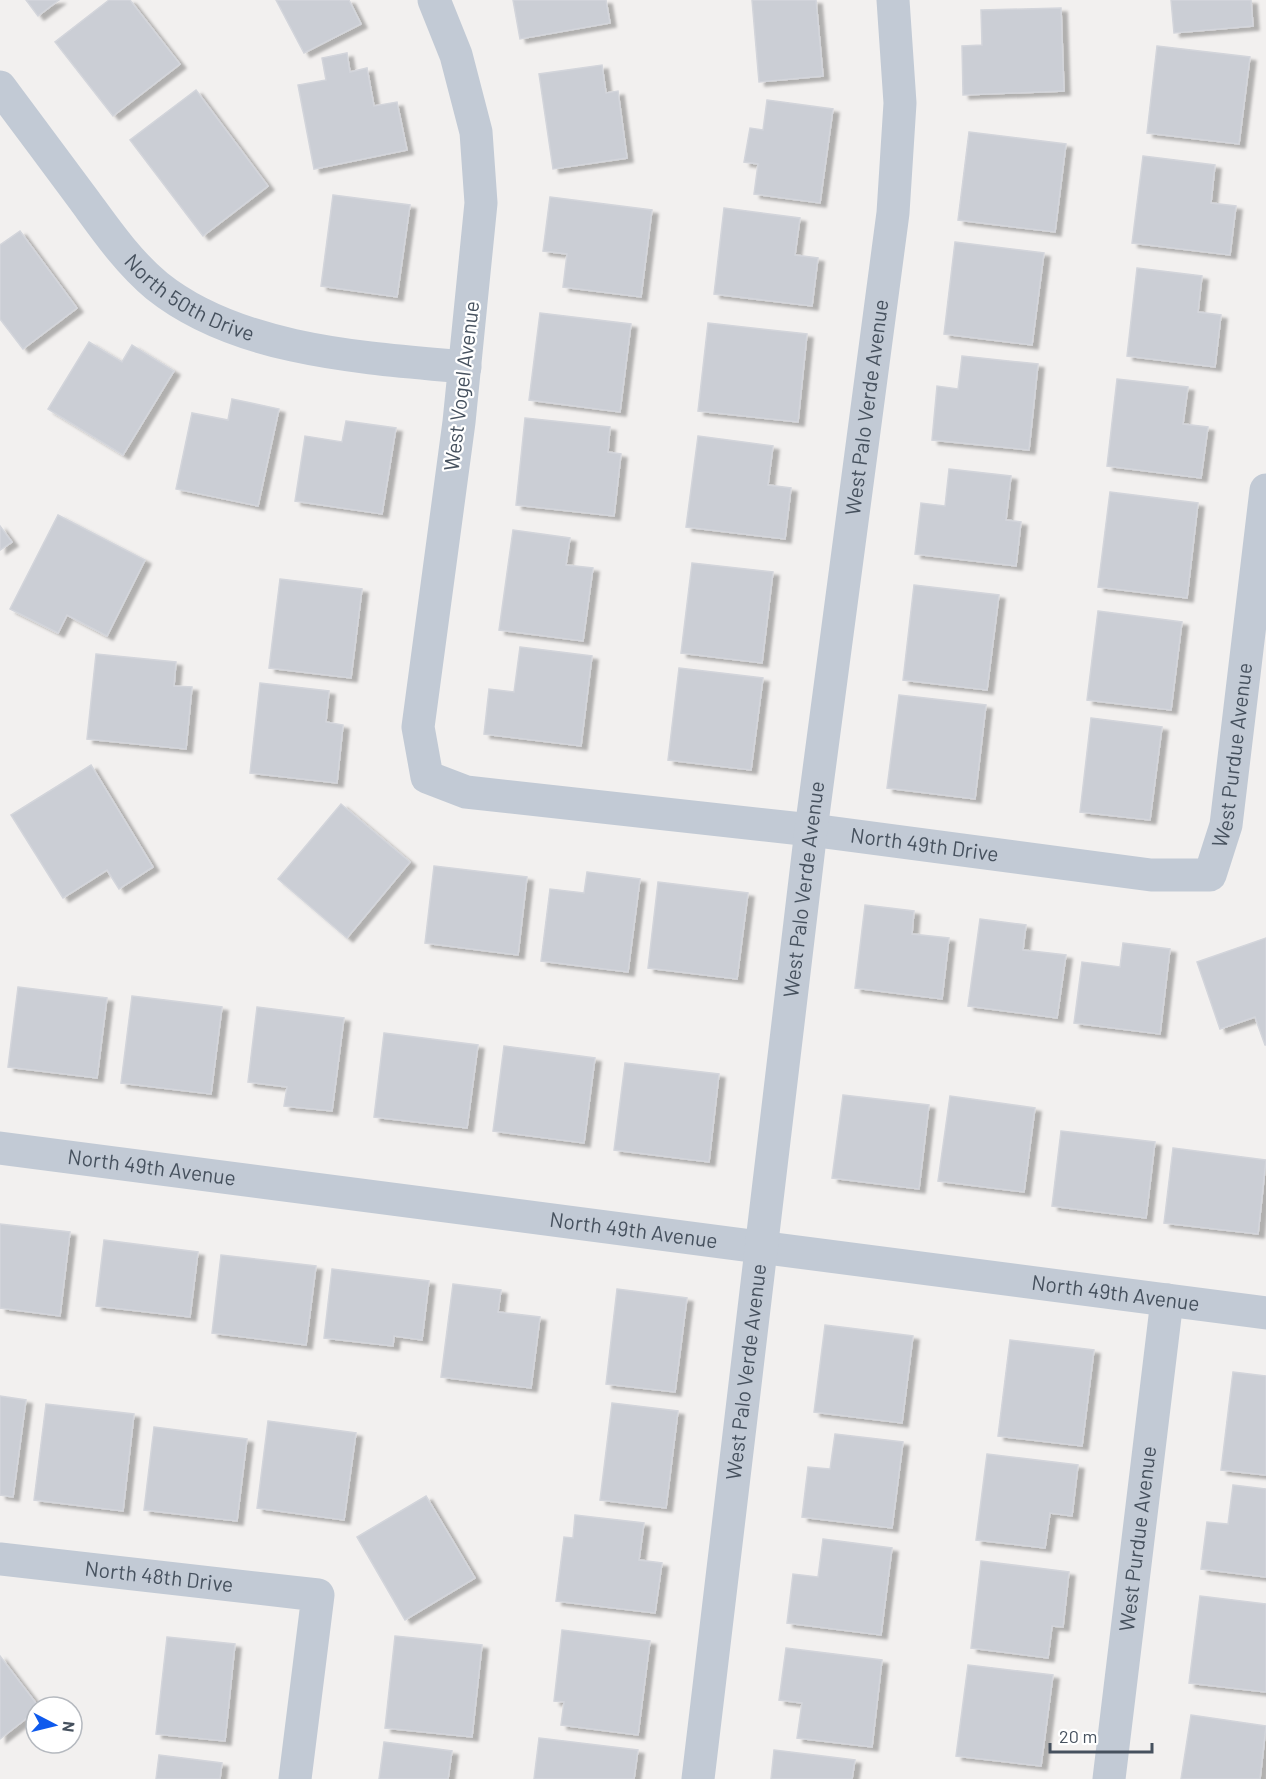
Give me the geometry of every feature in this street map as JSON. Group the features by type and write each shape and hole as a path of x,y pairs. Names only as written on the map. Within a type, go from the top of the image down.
{"street":[{"name":"West Vogel Avenue","path":"427,777 418,727 465,367 482,203 476,132 456,55 434,0"},
{"name":"West Palo Verde Avenue","path":"698,1779 810,830 892,213 900,103 893,0"},
{"name":"North 50th Drive","path":"0,87 121,250 167,292 215,320 271,340 334,353 465,367"},
{"name":"West Purdue Avenue","path":"1210,875 1226,825 1266,490"},
{"name":"North 49th Drive","path":"427,777 466,792 810,830 1151,876 1210,875"},
{"name":"North 49th Avenue","path":"0,1148 1266,1313"},
{"name":"West Purdue Avenue","path":"1109,1779 1167,1300"},
{"name":"North 48th Drive","path":"0,1559 318,1595 295,1779"}],"building":[{"path":"26,0 59,0 38,16"},
{"path":"109,0 130,0 180,64 113,116 55,42"},
{"path":"276,0 349,0 361,24 304,53"},
{"path":"513,0 606,0 610,23 520,39"},
{"path":"752,0 816,0 823,76 759,82"},
{"path":"1171,0 1251,0 1253,26 1174,33"},
{"path":"1061,8 1064,91 963,95 962,46 982,45 981,10"},
{"path":"1157,46 1250,57 1239,144 1147,133"},
{"path":"347,53 350,72 367,68 374,106 397,102 407,150 314,169 298,85 326,80 322,58"},
{"path":"602,65 606,93 618,91 627,158 553,169 539,74"},
{"path":"196,90 268,186 203,236 130,140"},
{"path":"767,100 833,109 820,203 754,194 758,164 744,162 750,128 763,130"},
{"path":"969,132 1066,144 1055,232 958,220"},
{"path":"1143,156 1215,165 1211,203 1236,206 1230,255 1132,243"},
{"path":"333,195 410,205 397,297 321,286"},
{"path":"550,197 652,210 641,297 563,287 567,254 543,251"},
{"path":"724,208 800,218 795,255 818,258 812,306 714,294"},
{"path":"20,231 77,308 23,349 0,319 0,245"},
{"path":"955,242 1044,253 1032,345 944,334"},
{"path":"1137,268 1202,276 1198,312 1221,315 1215,367 1127,356"},
{"path":"540,313 631,324 620,412 529,400"},
{"path":"708,323 807,334 798,422 698,411"},
{"path":"89,342 122,362 132,345 174,371 123,455 48,409"},
{"path":"962,356 1038,364 1029,450 932,440 937,386 958,389"},
{"path":"1117,379 1188,387 1183,424 1208,427 1201,478 1107,466"},
{"path":"232,399 279,409 258,506 176,489 192,413 228,420"},
{"path":"525,418 610,427 608,452 621,454 614,516 516,505"},
{"path":"346,421 396,428 382,514 295,501 305,436 342,442"},
{"path":"698,436 773,446 768,485 791,488 785,539 686,527"},
{"path":"949,469 1011,476 1006,520 1021,522 1016,566 915,554 921,503 945,506"},
{"path":"1110,492 1198,503 1187,598 1098,587"},
{"path":"58,515 145,560 107,636 67,615 58,633 10,609"},
{"path":"0,526 12,542 0,550"},
{"path":"513,530 570,538 566,565 593,568 583,641 499,630"},
{"path":"692,563 773,572 762,663 681,653"},
{"path":"280,579 362,589 351,678 269,668"},
{"path":"914,585 999,595 987,690 903,680"},
{"path":"1098,611 1182,622 1171,710 1087,700"},
{"path":"520,647 592,656 581,746 484,734 489,689 514,692"},
{"path":"96,654 176,662 174,686 192,687 186,749 87,739"},
{"path":"679,668 763,678 751,770 668,760"},
{"path":"260,683 329,691 326,722 343,725 337,783 250,773"},
{"path":"899,695 986,705 975,799 887,788"},
{"path":"1091,718 1162,727 1150,820 1080,812"},
{"path":"91,765 153,867 119,889 107,870 63,898 11,815"},
{"path":"341,804 410,862 347,938 278,879"},
{"path":"434,866 527,877 518,955 425,943"},
{"path":"587,872 640,879 628,972 541,961 550,889 584,893"},
{"path":"658,882 748,893 737,979 648,968"},
{"path":"865,905 914,911 912,934 949,938 942,999 855,988"},
{"path":"980,919 1026,925 1023,950 1066,955 1057,1018 968,1006"},
{"path":"1266,938 1265,1045 1255,1017 1220,1029 1197,962"},
{"path":"1123,943 1170,949 1160,1034 1074,1023 1082,962 1120,967"},
{"path":"18,987 107,998 97,1078 8,1067"},
{"path":"132,996 222,1007 211,1094 121,1083"},
{"path":"257,1007 344,1018 332,1111 284,1106 287,1087 248,1082"},
{"path":"384,1033 478,1045 467,1128 374,1117"},
{"path":"504,1046 595,1058 584,1143 493,1131"},
{"path":"625,1063 719,1074 709,1162 614,1150"},
{"path":"843,1095 929,1105 919,1189 832,1178"},
{"path":"950,1096 1035,1108 1024,1192 938,1181"},
{"path":"1061,1131 1155,1142 1146,1218 1052,1206"},
{"path":"1173,1148 1266,1160 1258,1234 1164,1223"},
{"path":"0,1224 70,1232 60,1316 0,1308"},
{"path":"104,1240 198,1252 190,1317 96,1306"},
{"path":"221,1255 316,1266 306,1345 212,1333"},
{"path":"332,1269 429,1281 422,1340 394,1336 393,1346 324,1338"},
{"path":"453,1284 501,1290 498,1312 540,1317 531,1388 441,1377"},
{"path":"617,1289 687,1298 675,1392 606,1384"},
{"path":"825,1325 913,1336 902,1423 814,1412"},
{"path":"1010,1340 1094,1350 1082,1446 998,1436"},
{"path":"1233,1372 1266,1376 1266,1475 1221,1470"},
{"path":"0,1396 26,1400 13,1497 0,1495"},
{"path":"612,1403 678,1411 666,1508 600,1500"},
{"path":"46,1404 134,1414 123,1511 34,1500"},
{"path":"268,1421 356,1433 344,1520 257,1508"},
{"path":"154,1427 247,1439 237,1521 144,1510"},
{"path":"835,1434 903,1442 892,1528 802,1517 808,1467 830,1469"},
{"path":"987,1454 1078,1465 1072,1516 1050,1513 1045,1548 976,1540"},
{"path":"1233,1485 1266,1489 1266,1577 1201,1569 1207,1522 1228,1524"},
{"path":"426,1496 475,1578 405,1620 357,1537"},
{"path":"575,1515 644,1523 639,1560 662,1563 655,1613 556,1601 564,1537 573,1538"},
{"path":"823,1539 892,1548 881,1635 787,1623 793,1574 818,1577"},
{"path":"981,1561 1069,1572 1063,1627 1052,1626 1048,1658 971,1648"},
{"path":"1200,1596 1266,1604 1266,1692 1189,1683"},
{"path":"562,1630 650,1641 638,1735 561,1725 564,1702 554,1701"},
{"path":"395,1636 482,1645 472,1737 385,1728"},
{"path":"167,1637 235,1644 225,1741 156,1734"},
{"path":"786,1648 882,1660 872,1747 797,1738 802,1703 779,1700"},
{"path":"0,1656 30,1695 24,1695 24,1720 0,1739"},
{"path":"968,1665 1053,1675 1041,1766 956,1756"},
{"path":"1191,1715 1266,1726 1260,1779 1181,1779"},
{"path":"539,1738 638,1750 634,1779 534,1779"},
{"path":"384,1742 452,1751 448,1779 379,1779"},
{"path":"774,1750 855,1760 852,1779 771,1779"},
{"path":"159,1755 222,1763 220,1779 156,1779"}]}
